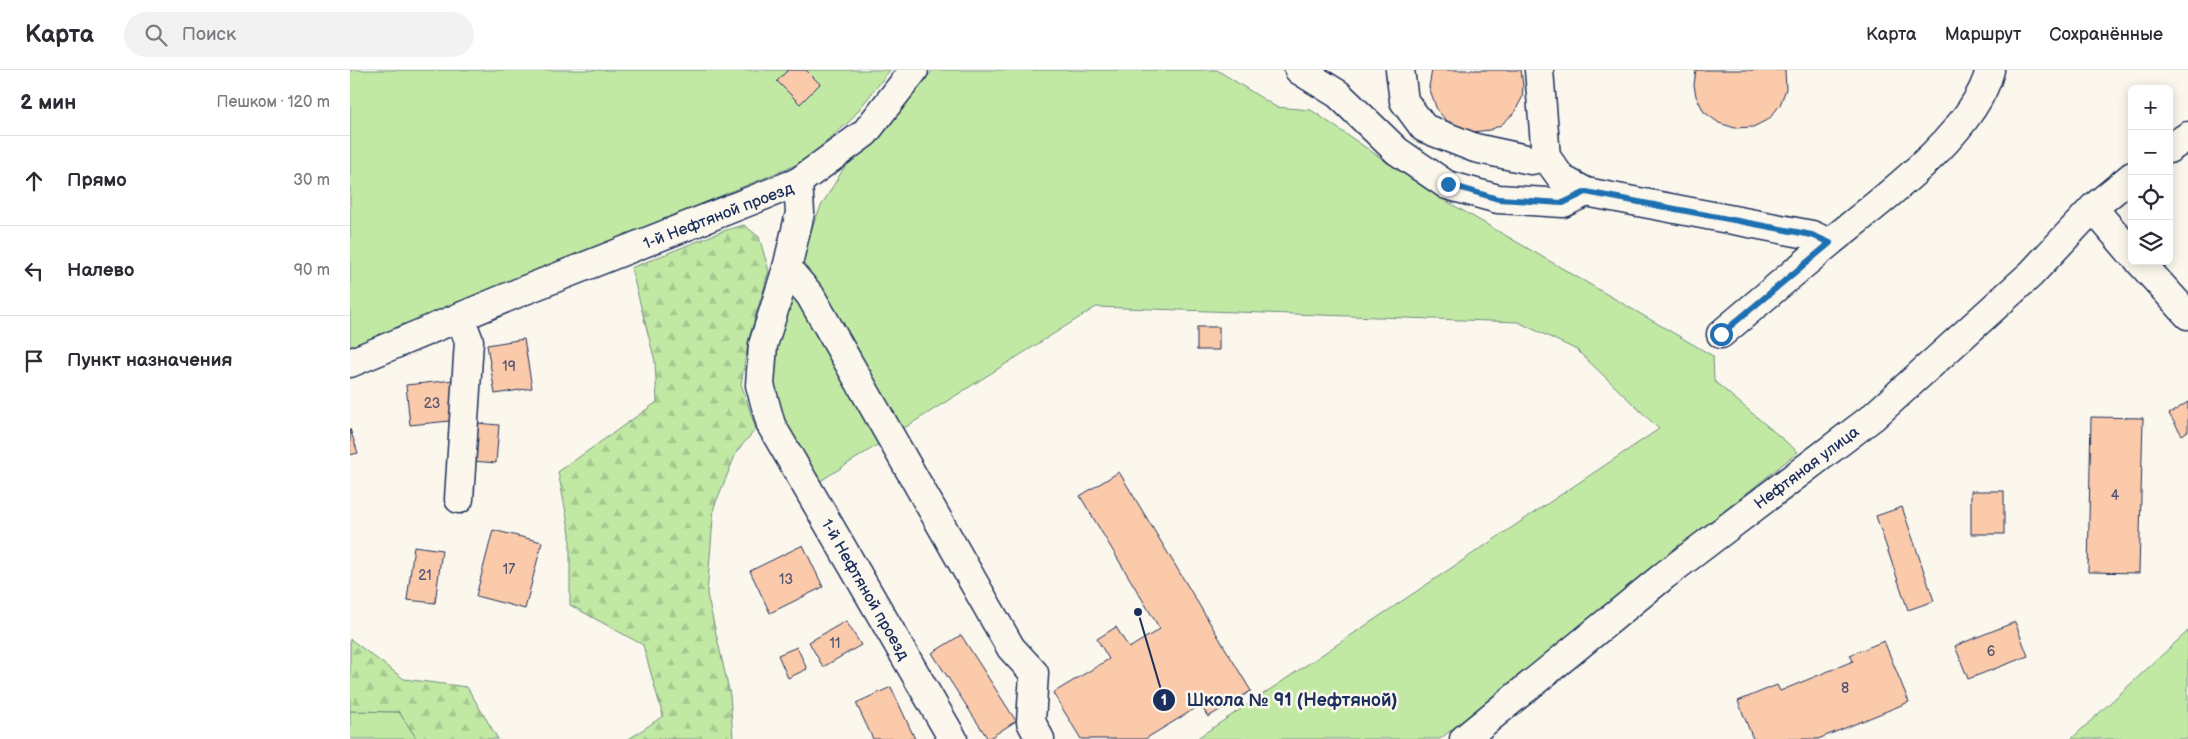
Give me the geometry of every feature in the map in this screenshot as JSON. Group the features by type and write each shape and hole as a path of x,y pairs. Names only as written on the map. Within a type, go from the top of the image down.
{"street":[{"path":"798,182 865,133 914,70"},
{"path":"1299,70 1338,94 1397,151 1448,184 1498,199 1563,203 1586,192"},
{"path":"1400,70 1404,101 1424,128 1475,148 1532,160 1546,158"},
{"path":"1539,70 1546,158 1562,178 1586,192 1812,235 1830,243"},
{"path":"1721,334 1912,176 1964,119 1988,79 1990,70"},
{"path":"2173,146 2188,136"},
{"name":"Нефтяная улица","path":"1464,739 1665,576 1873,417 2031,274 2093,208 2128,179"},
{"name":"1-й Нефтяной проезд","path":"350,364 460,317 798,182 800,213 787,268 763,345 760,384 771,425 953,739"},
{"path":"2093,208 2128,249"},
{"path":"2143,265 2188,315"},
{"path":"787,268 810,295 1011,648 1034,673 1031,722 1040,739"},
{"path":"459,499 470,341 460,317"}],"green space":[{"path":"350,70 890,70 850,121 803,162 350,349"},
{"path":"933,70 1217,70 1276,107 1311,110 1429,191 1713,356 1714,381 1798,452 1440,739 1196,739 1659,429 1577,350 1518,322 1096,307 814,485 777,421 771,345 783,300 821,206 844,168 878,138"},
{"path":"744,225 759,237 769,271 749,338 741,384 756,429 737,451 714,507 707,594 730,695 733,739 629,739 663,716 643,645 570,605 570,533 558,472 657,402 655,361 631,268 723,231"},
{"path":"2188,631 2188,739 2071,739"},
{"path":"350,639 404,679 467,687 498,739 417,739 399,712 350,711"},
{"path":"350,711 399,712 417,739 350,739"}],"building":[{"path":"788,70 806,70 820,84 800,104 777,81"},
{"path":"1432,70 1521,70 1522,98 1514,113 1501,125 1490,130 1472,132 1449,123 1437,110 1429,87"},
{"path":"1696,70 1785,70 1786,89 1780,105 1769,119 1753,127 1735,128 1719,123 1704,112 1696,96 1694,85"},
{"path":"1197,327 1219,327 1219,350 1197,350"},
{"path":"524,339 532,388 495,394 487,345"},
{"path":"454,380 459,420 410,425 406,385"},
{"path":"2188,402 2188,431 2182,435 2169,414"},
{"path":"2091,417 2143,418 2139,573 2088,572"},
{"path":"476,423 499,425 496,463 473,461"},
{"path":"350,429 358,453 350,455"},
{"path":"1119,472 1251,691 1208,717 1201,705 1145,739 1081,739 1053,693 1109,659 1097,639 1116,627 1129,648 1160,629 1080,496"},
{"path":"1971,491 2004,491 2004,534 1971,534"},
{"path":"1902,507 1934,601 1908,610 1876,516"},
{"path":"493,530 542,542 525,609 476,596"},
{"path":"803,545 823,587 770,613 750,571"},
{"path":"414,546 442,550 435,603 407,600"},
{"path":"846,621 861,645 823,667 809,642"},
{"path":"2015,622 2028,656 1968,679 1955,646"},
{"path":"961,635 1016,721 988,739 932,653"},
{"path":"1884,641 1909,702 1818,739 1753,739 1738,701 1777,685 1780,691 1853,661 1850,655"},
{"path":"797,647 807,669 788,678 778,655"},
{"path":"891,687 915,739 873,739 856,703"}],"place":[{"name":"Школа № 91 (Нефтяной)","path":"1138,612"}],"route":[{"path":"1448,184 1498,199 1563,203 1586,192 1812,235 1830,243 1721,334"}]}
